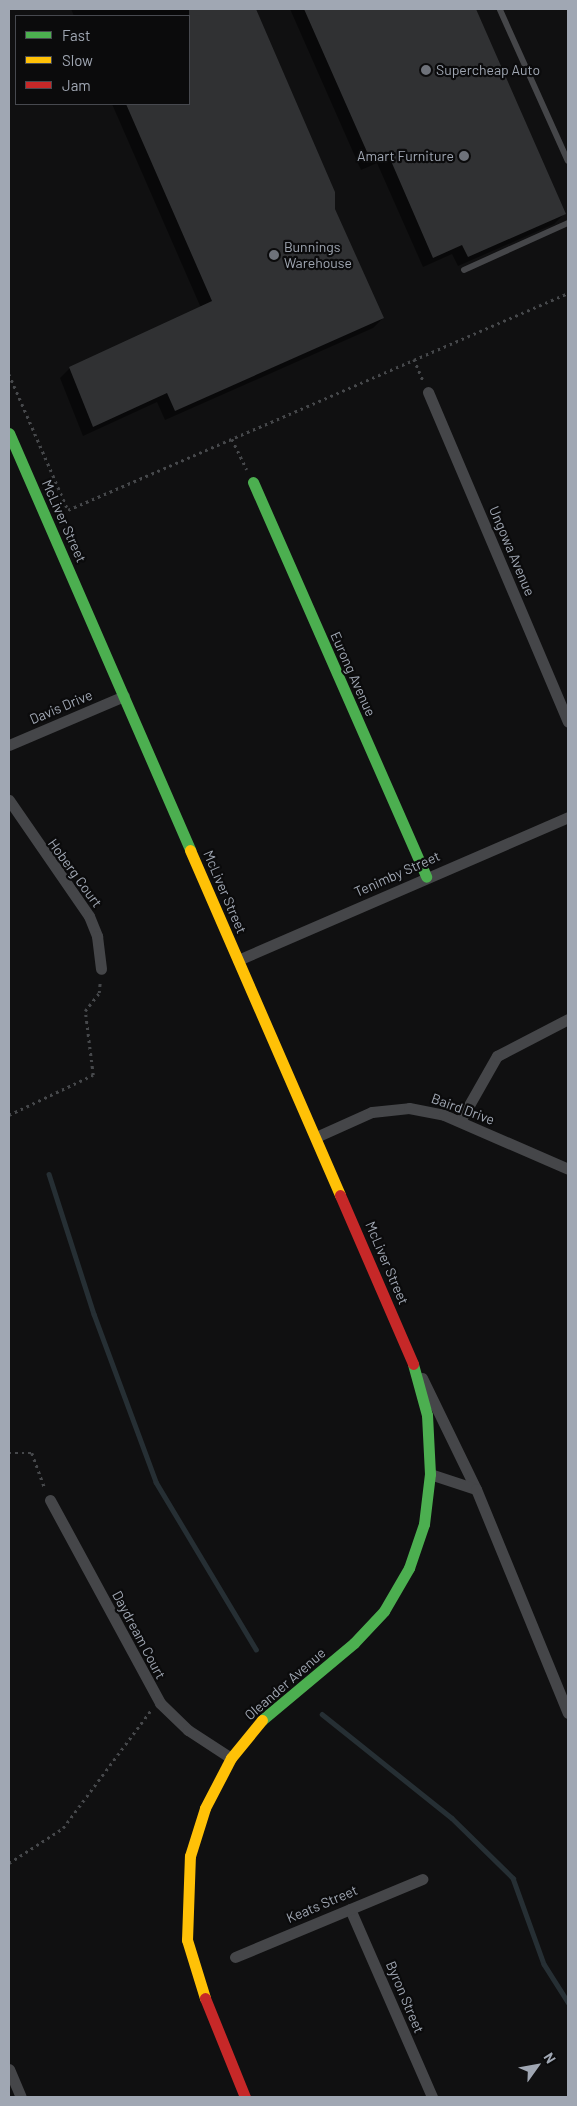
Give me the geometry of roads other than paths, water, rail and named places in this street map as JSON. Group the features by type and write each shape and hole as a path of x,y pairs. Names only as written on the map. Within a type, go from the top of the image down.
{"street":[{"name":"Ungowa Avenue","path":"428,392 568,722"},
{"name":"McLiver Street","path":"9,433 413,1363 476,1489 568,1713"},
{"name":"Eurong Avenue","path":"253,482 426,877"},
{"name":"Davis Drive","path":"9,745 124,696"},
{"name":"Hoberg Court","path":"9,800 89,916 97,936 101,969"},
{"name":"Tenimby Street","path":"238,960 568,817"},
{"path":"460,1121 486,1068 497,1056 568,1019"},
{"name":"Baird Drive","path":"316,1137 391,1108 427,1110 460,1121 568,1169"},
{"name":"McLiver Street","path":"413,1363 427,1415 430,1474"},
{"path":"430,1474 476,1489"},
{"name":"Oleander Avenue","path":"245,2097 204,2004 188,1940 190,1856 205,1808 231,1758 259,1723 354,1643 384,1611 409,1568 424,1524 430,1474"},
{"name":"Daydream Court","path":"50,1500 160,1703 188,1730 231,1758"},
{"name":"Keats Street","path":"235,1957 422,1879"},
{"name":"Byron Street","path":"350,1909 432,2097"},
{"path":"9,2069 21,2097"}],"lane":[{"path":"500,9 568,160"},
{"path":"464,270 568,223"}],"waterway":[{"path":"49,1174 94,1314 156,1482 256,1649"},
{"path":"322,1714 452,1818 513,1878 544,1964 568,2002"}],"place":[{"name":"Supercheap Auto","path":"426,70"},
{"name":"Amart Furniture","path":"464,156"},
{"name":"Bunnings Warehouse","path":"274,255"}]}
